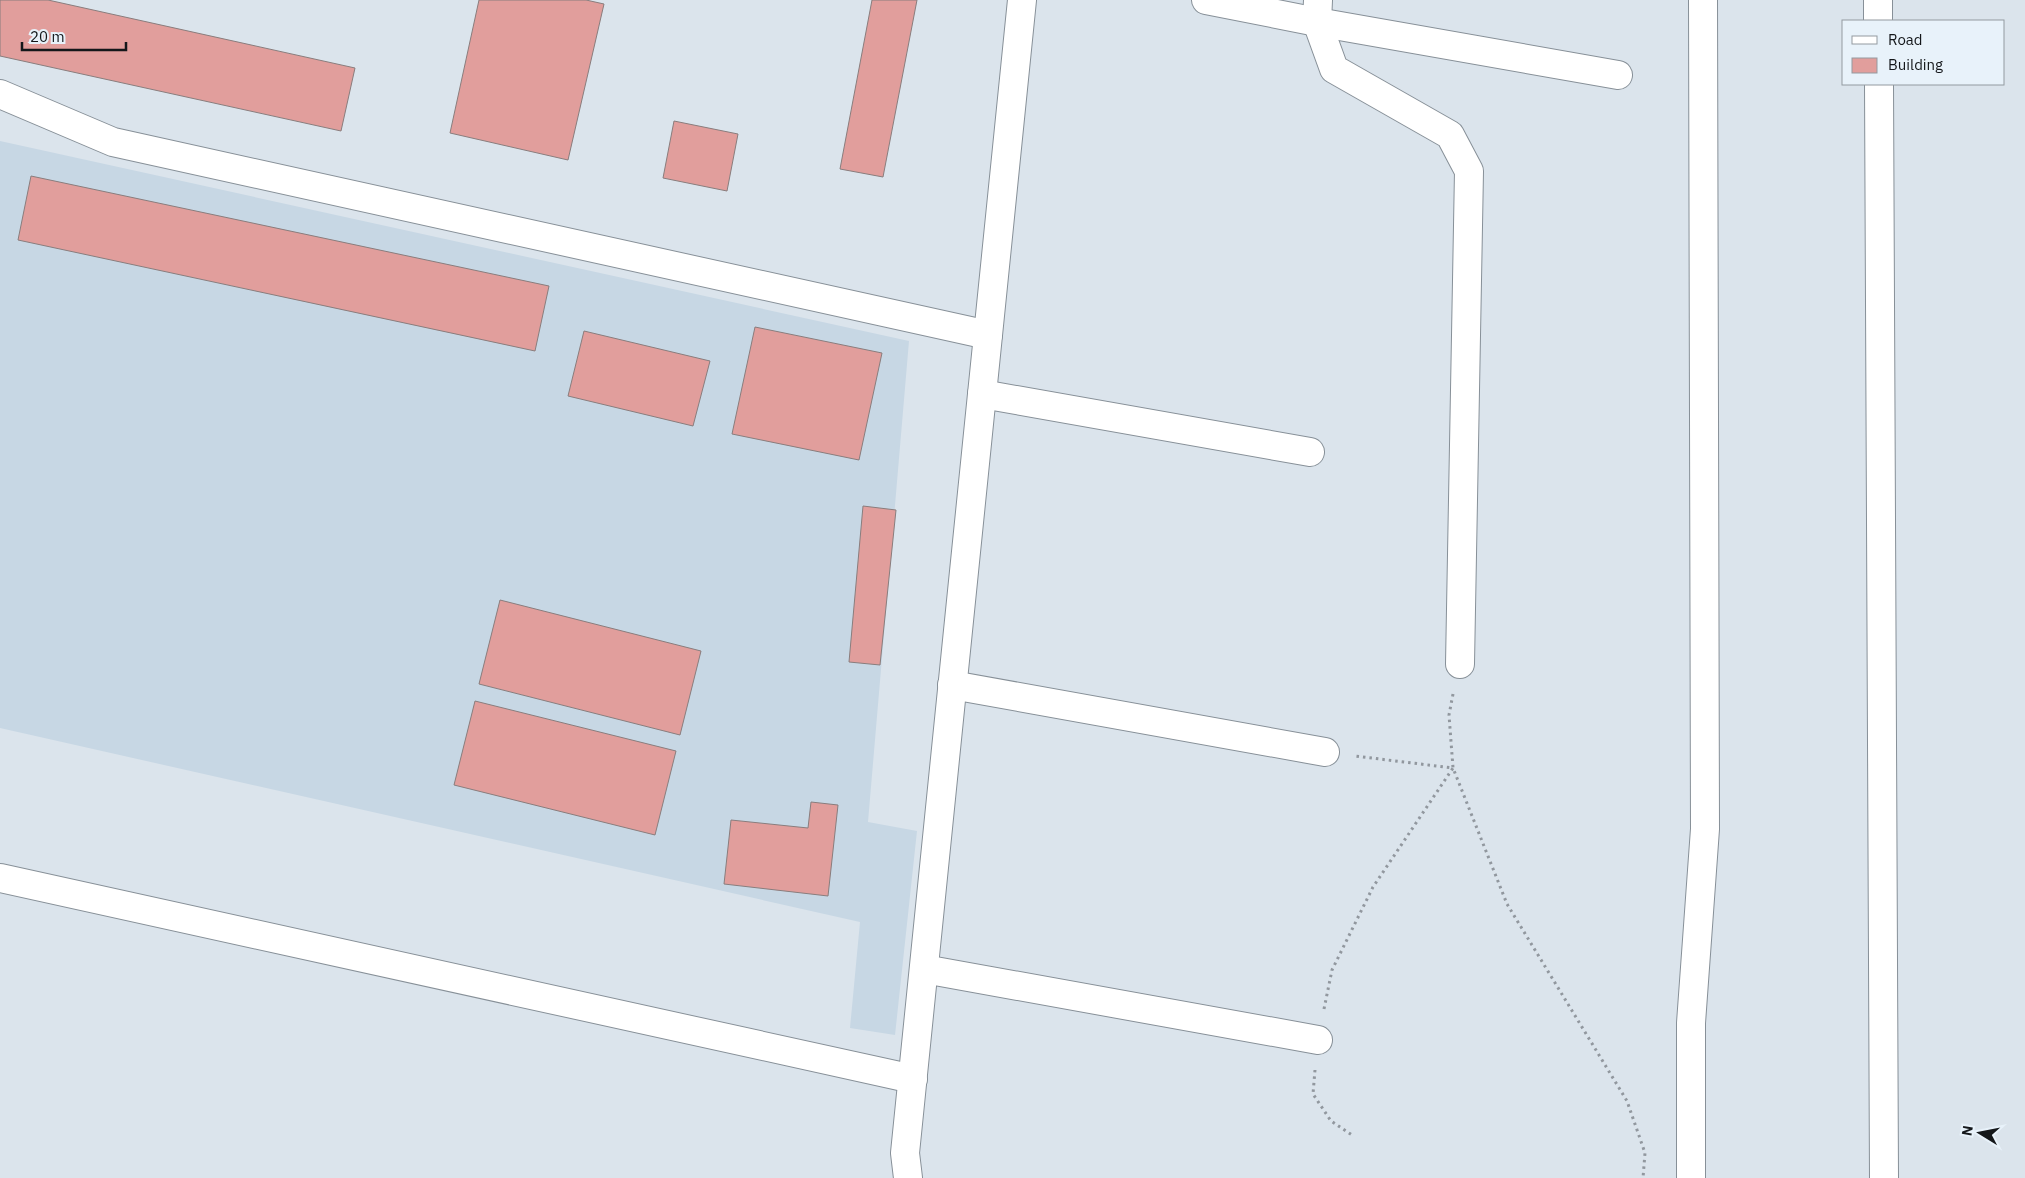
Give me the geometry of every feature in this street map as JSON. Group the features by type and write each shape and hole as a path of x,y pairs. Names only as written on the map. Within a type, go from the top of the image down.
{"street":[{"path":"908,1178 905,1153 1022,0"},
{"path":"1206,0 1318,11 1618,75"},
{"path":"1691,1178 1691,1023 1704,829 1703,0"},
{"path":"1878,0 1878,20"},
{"path":"1318,11 1334,68 1450,135 1469,171 1460,664"},
{"path":"1879,85 1884,1178"},
{"path":"0,94 113,142 988,335"},
{"path":"982,394 1310,452"},
{"path":"952,685 1325,752"},
{"path":"0,878 913,1079"},
{"path":"924,969 1318,1040"}],"path":[{"path":"1460,664 1449,715 1453,768 1506,904 1627,1101 1645,1153 1642,1178"},
{"path":"1325,752 1453,768"},
{"path":"1352,1135 1332,1121 1313,1094 1318,1040 1332,970 1369,895 1453,768"}],"shaded area":[{"path":"0,141 909,341 868,822 917,831 895,1035 850,1028 860,922 0,728"}],"building":[{"path":"0,0 48,0 355,68 341,131 0,56"},
{"path":"479,0 586,0 604,4 568,160 450,133"},
{"path":"872,0 917,0 883,177 840,169"},
{"path":"674,121 738,134 727,191 663,178"},
{"path":"31,176 549,286 535,351 18,240"},
{"path":"755,327 882,353 859,460 732,434"},
{"path":"584,331 710,361 693,426 568,396"},
{"path":"863,506 896,510 880,665 849,662"},
{"path":"500,600 701,651 680,735 479,684"},
{"path":"475,701 676,751 655,835 454,785"},
{"path":"811,802 838,805 828,896 724,884 731,820 808,828"}]}
